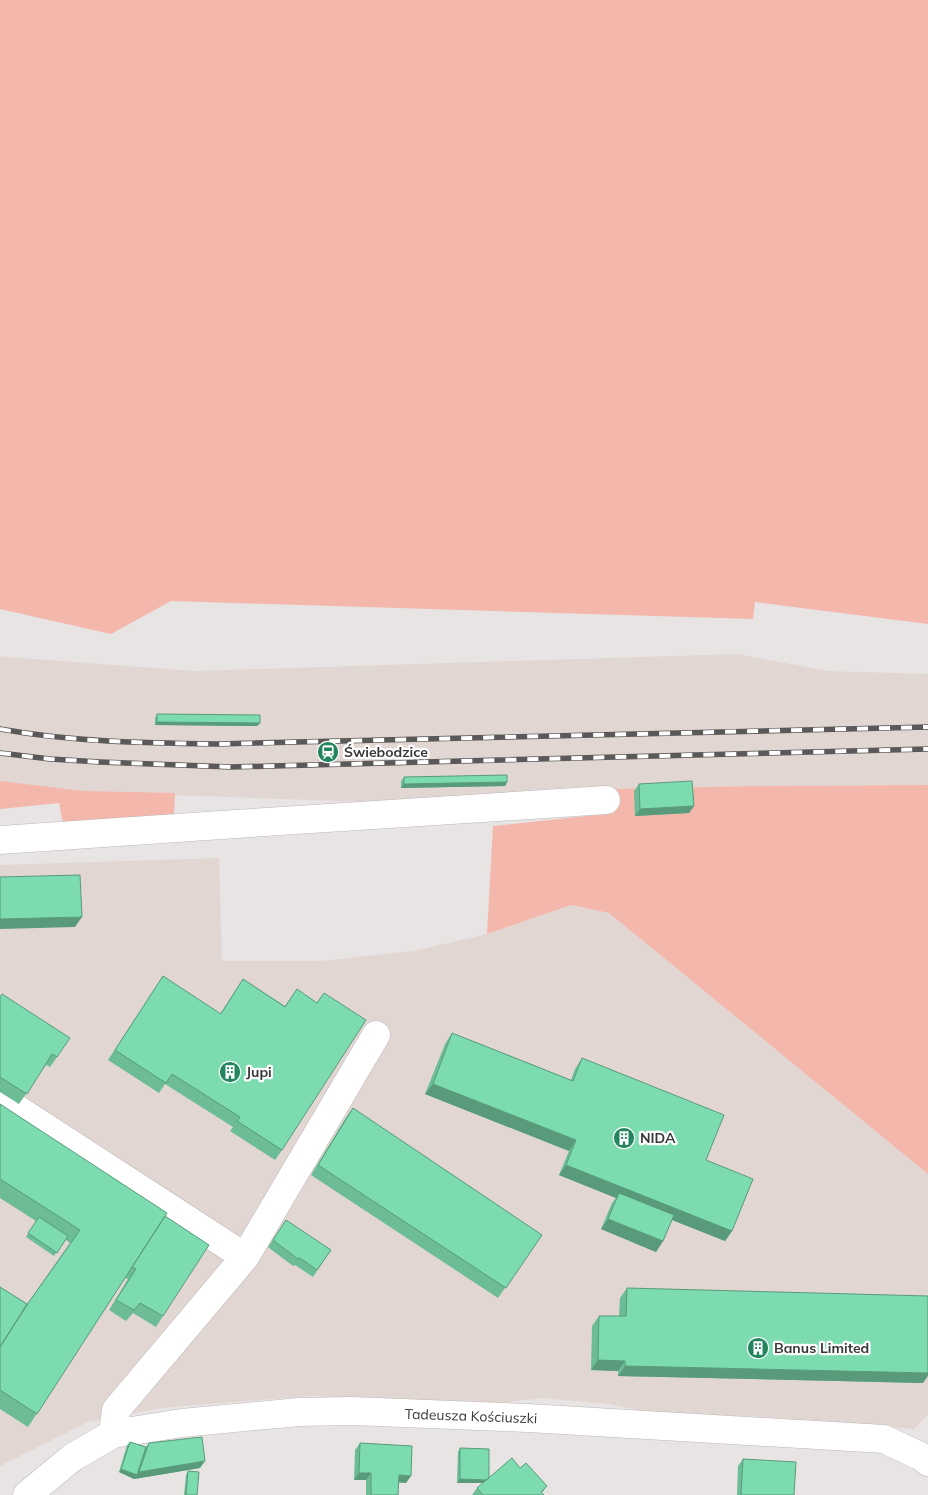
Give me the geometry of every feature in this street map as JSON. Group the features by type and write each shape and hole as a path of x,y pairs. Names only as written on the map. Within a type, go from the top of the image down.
{"street":[{"path":"0,840 606,800"},
{"path":"113,1434 116,1410 245,1257 376,1035"},
{"path":"0,1098 245,1257"},
{"name":"Tadeusza Kościuszki","path":"27,1495 73,1457 113,1434 182,1423 299,1412 352,1411 538,1419 884,1439 922,1457 928,1462"}],"shaded area":[{"path":"0,0 928,0 928,624 755,602 753,619 171,601 111,634 0,609"},
{"path":"737,654 828,671 928,674 928,785 611,789 367,802 0,791 0,656 195,671"},
{"path":"0,781 83,791 175,793 174,814 63,824 59,803 0,809"},
{"path":"928,785 928,1174 609,913 571,905 487,934 493,826 614,813 611,789"},
{"path":"219,858 222,961 321,961 413,951 487,934 571,905 609,913 928,1174 928,1414 914,1429 748,1416 662,1415 609,1404 541,1398 492,1404 310,1396 161,1408 88,1422 0,1466 0,865"}],"building":[{"path":"157,714 260,715 260,723 157,722"},
{"path":"507,775 507,782 404,784 404,777"},
{"path":"692,781 694,806 640,809 639,784"},
{"path":"80,875 82,917 0,919 0,877"},
{"name":"Jupi","path":"163,976 221,1014 243,979 285,1007 297,989 317,1003 324,993 366,1020 282,1150 237,1121 240,1117 172,1074 166,1083 115,1050"},
{"path":"2,994 70,1038 57,1057 52,1054 27,1094 0,1077 0,997"},
{"name":"NIDA","path":"452,1033 573,1081 582,1058 724,1115 706,1160 753,1179 732,1231 566,1165 576,1140 433,1084"},
{"path":"0,1104 167,1213 37,1414 0,1390 0,1347 80,1230 0,1179"},
{"path":"353,1108 542,1235 506,1288 318,1165"},
{"path":"619,1193 674,1215 663,1241 608,1219"},
{"path":"165,1216 209,1245 163,1316 140,1303 134,1310 116,1300 136,1269 132,1267"},
{"path":"39,1217 68,1236 57,1253 28,1233"},
{"path":"286,1220 331,1250 317,1270 300,1258 298,1259 273,1240"},
{"path":"0,1287 27,1304 0,1347"},
{"name":"Banus Limited","path":"627,1288 928,1296 928,1373 625,1366 625,1361 598,1360 599,1316 626,1316"},
{"path":"202,1437 205,1461 139,1472 149,1443"},
{"path":"130,1442 146,1447 137,1475 121,1469"},
{"path":"360,1443 412,1446 411,1476 399,1475 398,1495 371,1495 371,1473 359,1473"},
{"path":"460,1448 489,1449 489,1478 487,1480 460,1479"},
{"path":"512,1458 520,1468 526,1463 547,1486 541,1492 544,1495 483,1495 477,1488"},
{"path":"743,1459 796,1462 794,1495 741,1495"},
{"path":"188,1471 199,1472 197,1495 186,1495"}],"railway":[{"path":"0,729 81,739 217,744 928,727"},
{"path":"0,753 50,759 231,767 928,749"}],"place":[{"name":"Świebodzice","path":"328,752"},
{"name":"Jupi","path":"230,1072"},
{"name":"NIDA","path":"624,1138"},
{"name":"Banus Limited","path":"758,1348"}]}
